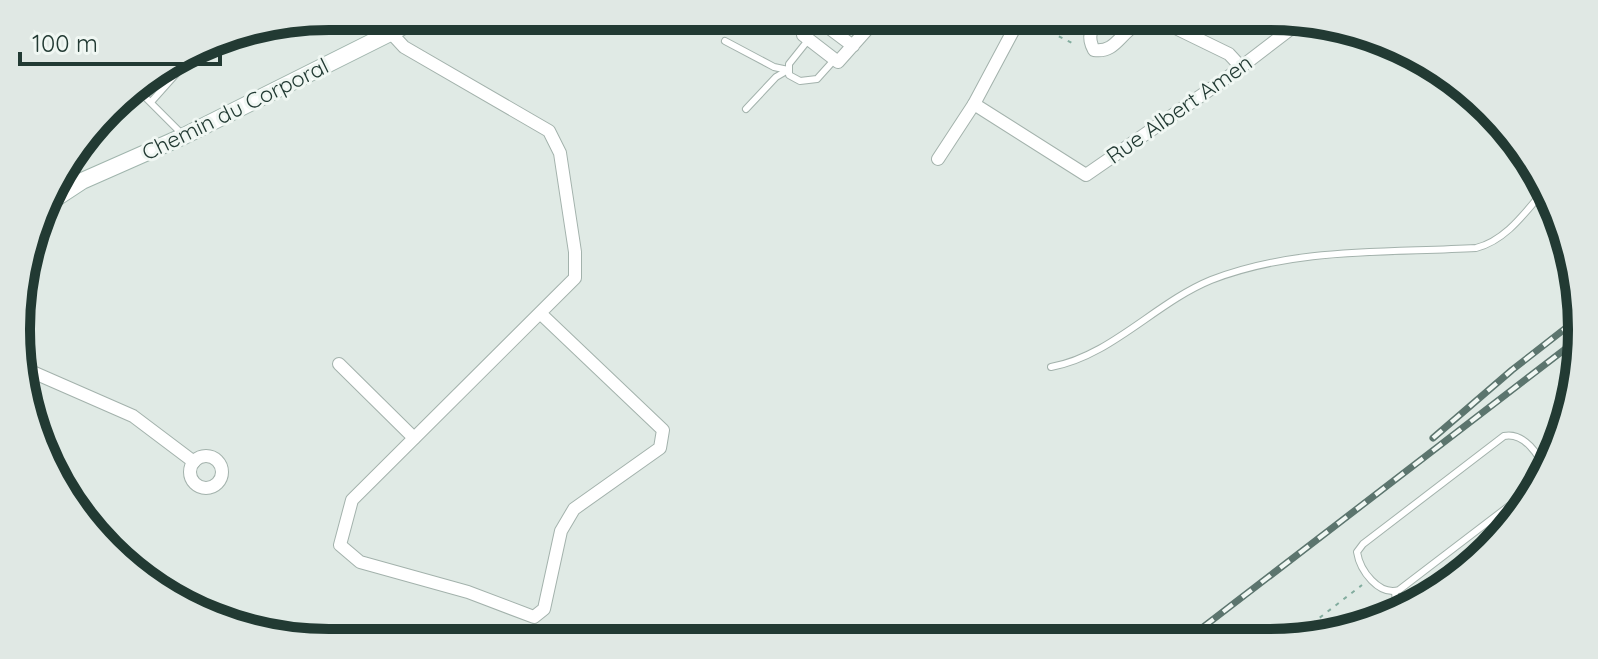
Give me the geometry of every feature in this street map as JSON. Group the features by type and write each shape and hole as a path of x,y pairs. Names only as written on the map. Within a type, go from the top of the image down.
{"street":[{"name":"Chemin du Corporal","path":"63,194 82,181 184,136 399,30"},
{"path":"807,30 803,35 838,62 867,30"},
{"path":"832,30 853,46"},
{"path":"938,159 974,104 1014,30"},
{"path":"1091,30 1090,43 1094,50 1103,51 1111,48 1129,30"},
{"path":"1180,30 1229,54 1241,67"},
{"name":"Rue Albert Amen","path":"974,104 1086,175 1288,31"},
{"path":"392,34 404,47 549,131 560,153 575,252 575,278 352,500 340,545 360,562 468,592 534,617 544,609 561,531 574,509 660,448 663,430 540,313"},
{"path":"339,364 414,438"},
{"path":"34,372 133,416 194,462"}],"lane":[{"path":"746,109 776,77 788,70 809,39"},
{"path":"725,41 774,67 788,70"},
{"path":"788,70 789,75 809,82 817,79 835,59"},
{"path":"151,102 179,71"},
{"path":"143,95 184,136"},
{"path":"1051,367 1083,358 1183,294 1246,269 1319,255 1491,245 1537,198"},
{"path":"1513,503 1395,592 1381,589 1357,556 1363,544 1504,436 1516,435 1525,441 1538,459"},
{"path":"1395,592 1396,600"}],"path":[{"path":"1046,30 1075,46 1090,43"},
{"path":"1309,626 1371,578"},
{"path":"1315,621 1318,624"}],"railway":[{"path":"1433,438 1568,326"},
{"path":"1201,629 1567,348"}]}
